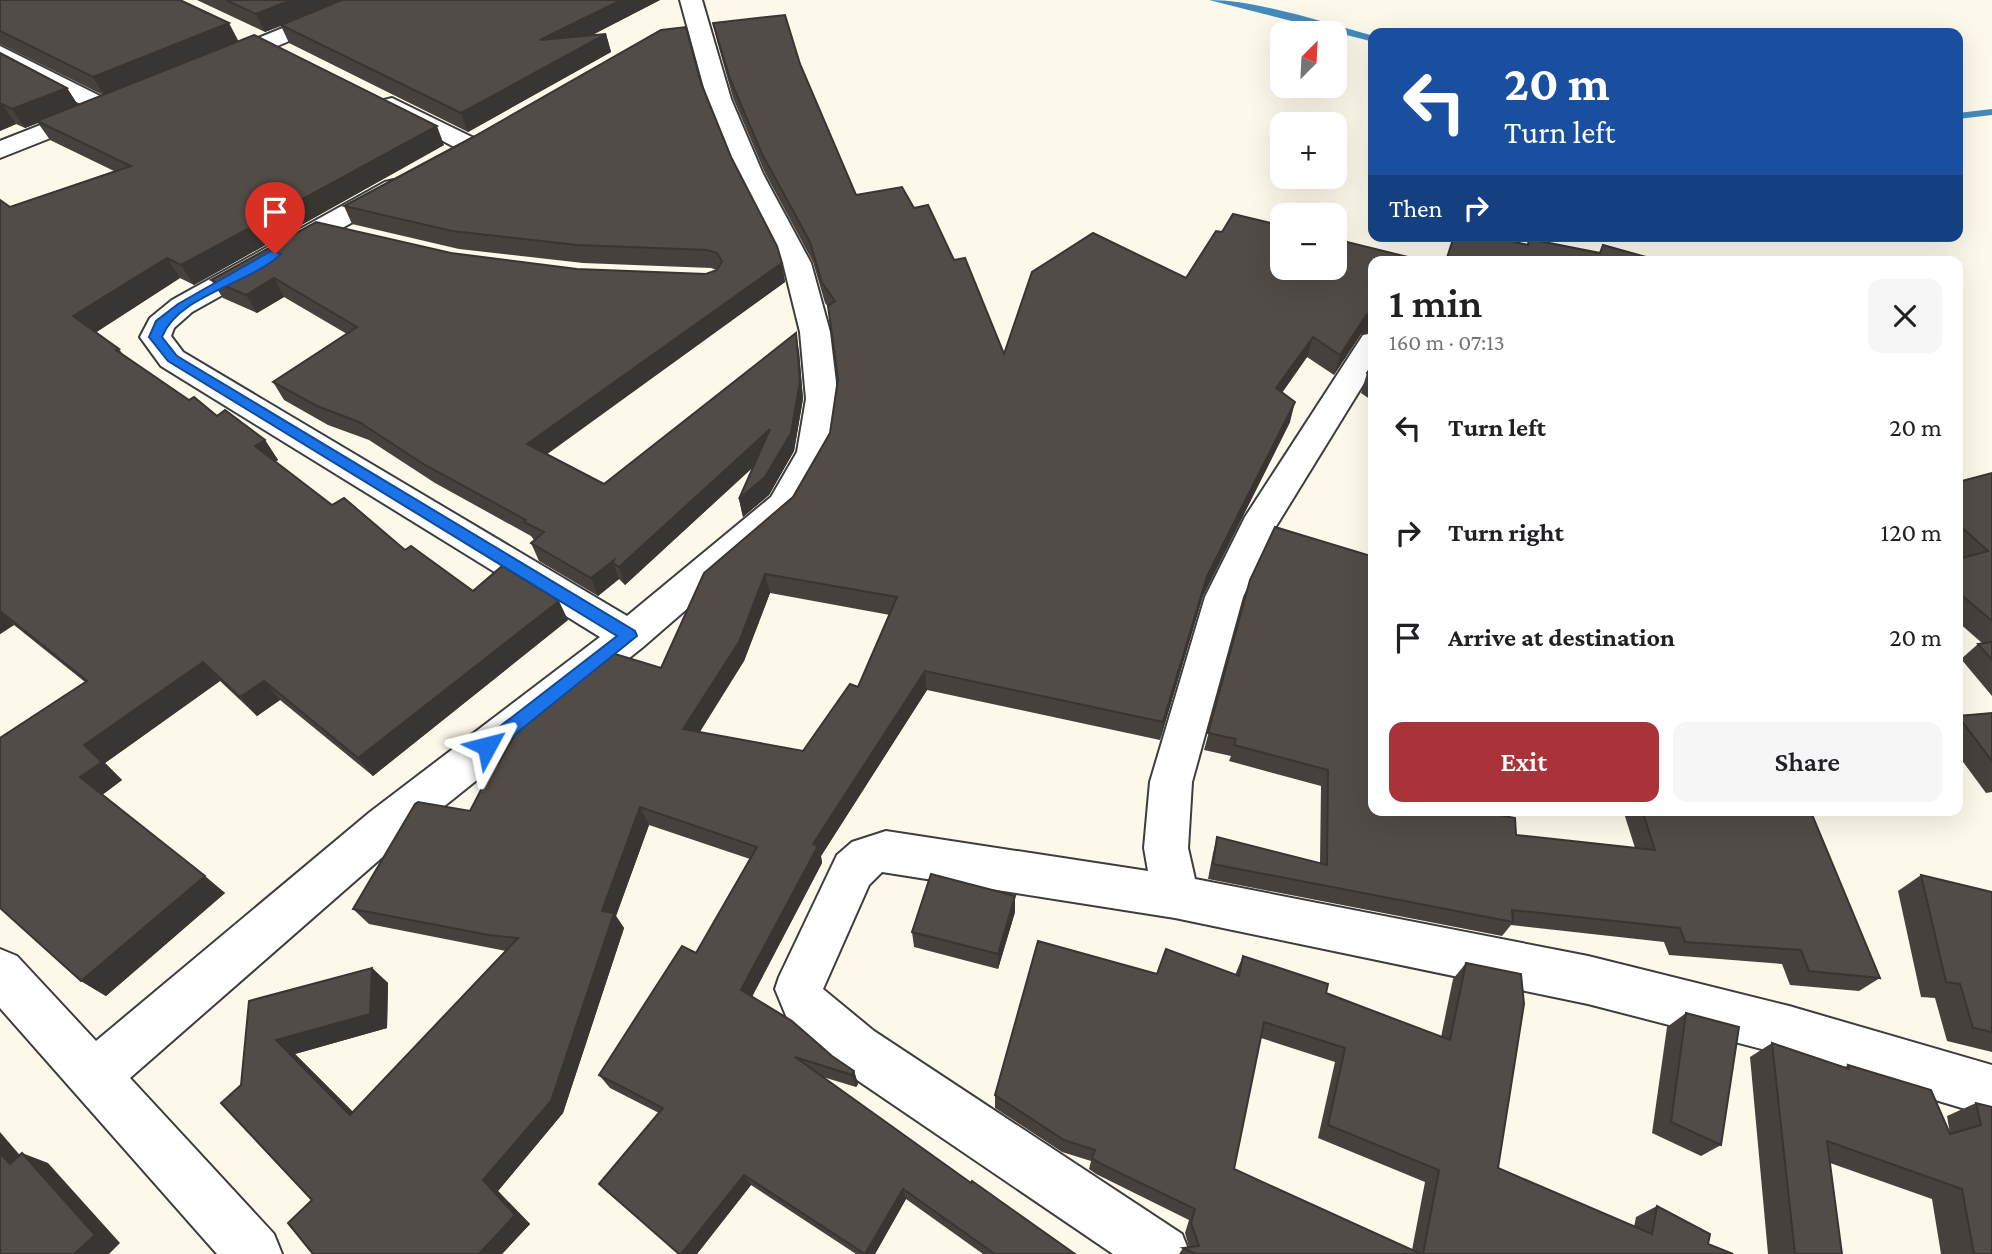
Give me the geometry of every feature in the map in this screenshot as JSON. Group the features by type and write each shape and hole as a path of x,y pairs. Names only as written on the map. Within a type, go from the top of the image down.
{"street":[{"path":"205,68 369,0"},
{"path":"668,33 693,6"},
{"path":"94,1076 386,825 629,636 783,506 814,452 822,399 815,332 797,263 750,174 719,99 693,6"},
{"path":"244,32 290,54"},
{"path":"0,53 105,108"},
{"path":"372,95 461,152 494,132"},
{"path":"0,150 130,98"},
{"path":"416,176 182,306 161,324 155,337 172,359 629,636"},
{"path":"321,228 361,238"},
{"path":"1175,897 1166,848 1171,782 1224,597 1258,526 1368,352"},
{"path":"1162,1254 856,1049 806,1006 799,989 853,870 869,856 886,851 1175,897 1588,980 1789,1031 1992,1091"},
{"path":"0,972 254,1254"}],"building":[{"path":"0,0 180,0 229,23 93,77 0,31"},
{"path":"226,0 291,0 256,14"},
{"path":"342,0 621,0 540,40 606,34 461,113 281,25"},
{"path":"785,15 800,64 856,195 902,187 914,208 928,205 954,260 965,258 1004,354 1032,272 1093,233 1186,278 1216,231 1222,232 1233,214 1270,223 1270,280 1347,280 1347,242 1404,256 1368,256 1368,314 1340,355 1313,337 1276,388 1295,402 1207,576 1163,722 925,671 813,844 818,846 741,990 792,1021 832,1056 854,1071 852,1075 795,1057 1075,1254 995,1254 903,1189 865,1254 744,1175 679,1254 599,1184 663,1108 599,1075 682,946 696,953 757,847 640,807 602,911 614,913 551,1101 483,1180 515,1215 479,1254 313,1254 288,1223 312,1200 221,1103 241,1085 249,1001 372,968 370,1014 276,1040 350,1115 518,938 353,909 415,804 418,802 470,811 495,763 498,764 523,720 609,652 661,668 704,573 793,497 830,433 838,379 828,306 835,301 822,283 810,242 762,154 730,79 713,23","holes":["765,574 897,597 858,687 850,684 803,751 683,729 739,642"]},
{"path":"686,27 701,83 731,157 777,246 782,263 527,444 604,484 796,333 800,381 791,433 765,477 739,499 770,429 619,567 613,563 614,560 591,578 531,543 544,532 524,522 526,520 425,465 359,422 317,406 273,382 357,327 274,278 246,295 211,280 316,222 451,253 577,269 706,274 717,270 722,261 717,253 707,250 577,245 452,231 344,206 475,136 661,30"},
{"path":"254,35 437,126 181,265 167,258 73,316 119,349 116,350 189,400 194,397 217,416 225,410 265,440 255,446 332,505 344,498 405,550 411,546 473,591 502,566 559,601 358,758 264,681 240,697 203,662 84,745 102,762 80,777 205,876 81,981 0,908 0,738 87,681 0,611 0,200 10,207 131,166 37,121"},
{"path":"0,53 67,88 12,109 2,104 0,106"},
{"path":"1452,242 1515,242 1528,245 1528,242 1544,242 1600,253 1603,245 1642,256 1448,256"},
{"path":"1992,473 1992,621 1963,596 1963,558 1988,551 1963,528 1963,481"},
{"path":"1275,527 1368,555 1368,816 1504,816 1515,818 1516,835 1655,850 1644,816 1813,816 1880,978 1809,971 1801,950 1685,942 1680,928 1512,910 1513,922 1213,864 1217,837 1327,865 1328,770 1234,745 1236,739 1208,733 1250,580"},
{"path":"1992,642 1992,660 1978,644"},
{"path":"1992,713 1992,761 1963,723 1963,716"},
{"path":"931,874 1015,896 998,954 912,932"},
{"path":"1921,875 1992,892 1992,1032 1973,1028 1960,984 1946,982"},
{"path":"1038,941 1157,974 1166,949 1239,976 1243,956 1328,984 1326,993 1450,1040 1466,963 1521,974 1524,1004 1498,1168 1652,1234 1657,1206 1710,1234 1708,1244 1733,1254 1423,1254 1439,1170 1328,1125 1345,1048 1264,1022 1234,1169 1421,1254 1196,1254 1183,1248 1199,1246 1191,1223 1195,1209 1099,1163 1092,1158 1095,1150 1064,1140 995,1095"},
{"path":"1686,1013 1739,1027 1721,1145 1671,1122"},
{"path":"1772,1043 1849,1069 1848,1065 1931,1090 1950,1134 1981,1125 1976,1103 1992,1107 1992,1254 1974,1254 1962,1189 1827,1141 1842,1254 1795,1254"},
{"path":"0,1153 10,1164 22,1153 95,1235 74,1254 0,1254"}],"waterway":[{"path":"1213,0 1368,37"},
{"path":"1963,115 1992,112"}],"route":[{"path":"275,254 182,306 161,324 155,337 172,359 629,636 487,746"}]}
